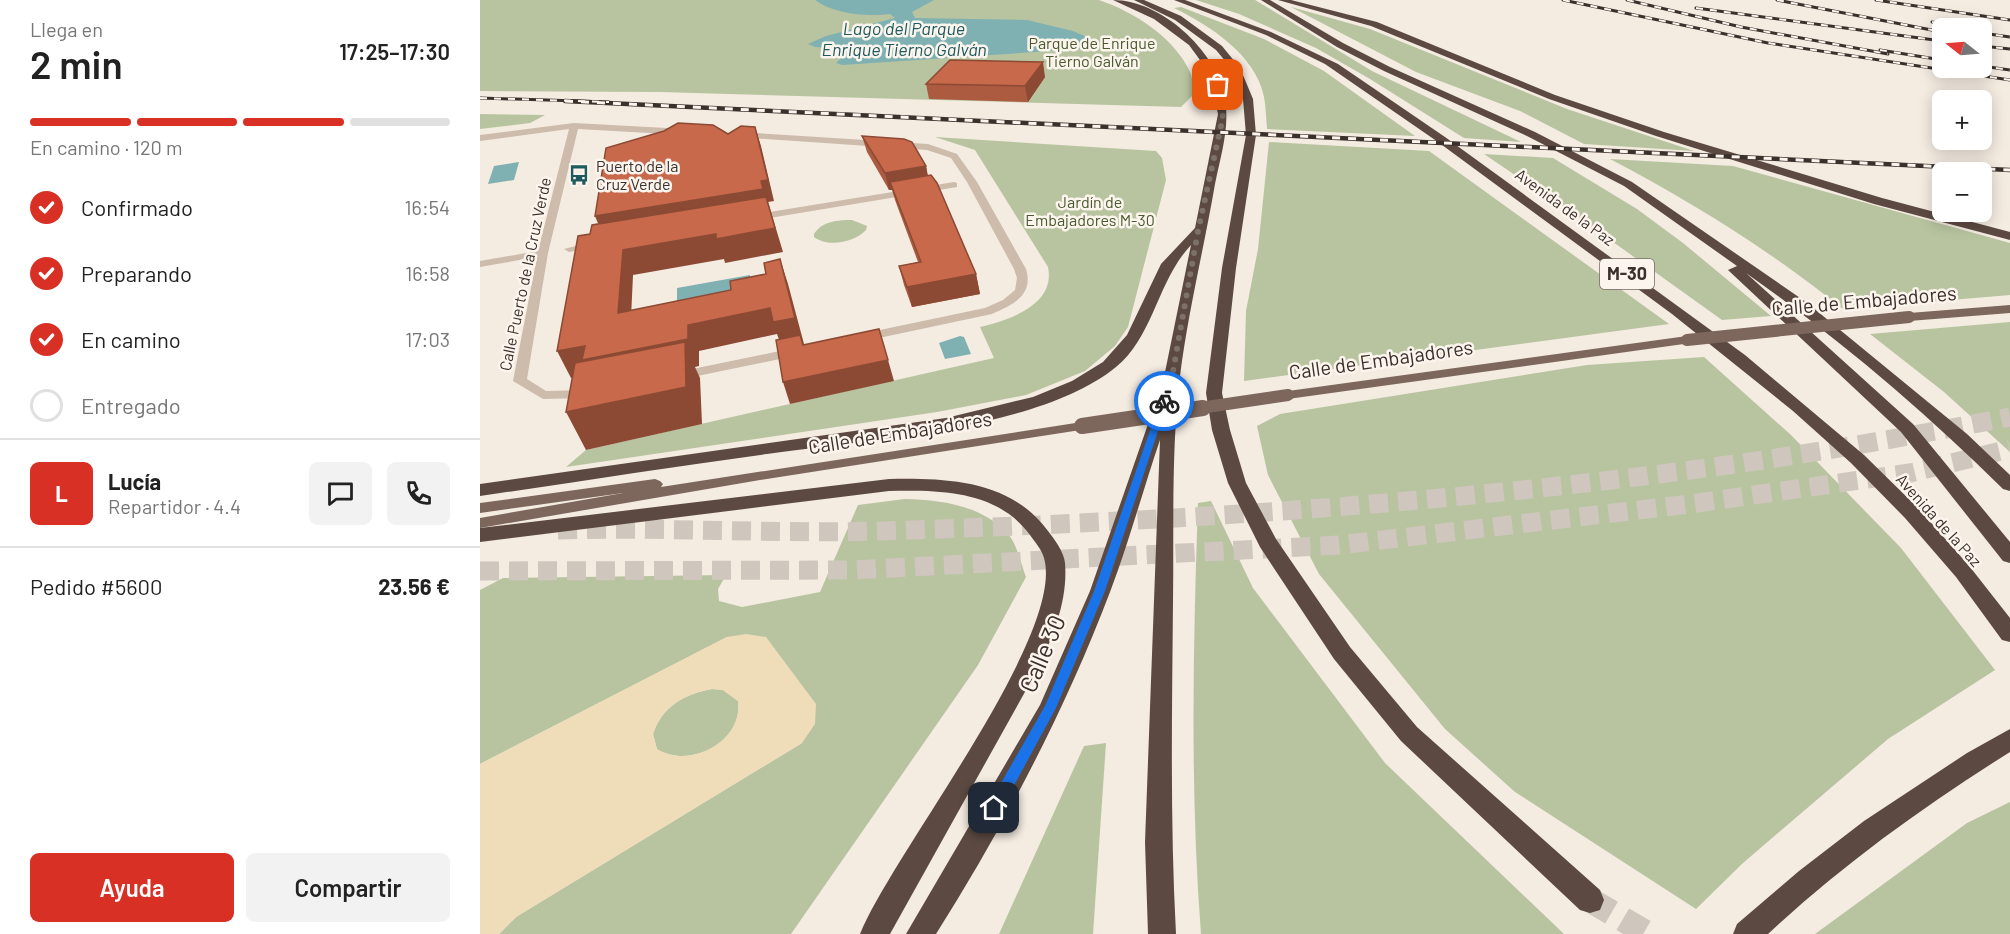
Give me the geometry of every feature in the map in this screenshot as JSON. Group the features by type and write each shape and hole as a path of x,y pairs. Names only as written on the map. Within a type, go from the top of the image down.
{"highway":[{"path":"1117,0 1147,13 1183,35 1210,66 1218,85 1223,114 1198,231 1172,377 1165,497 1159,807 1162,934"},
{"path":"1138,0 1178,18 1219,48 1236,69 1248,99 1251,135 1229,268 1214,393 1221,430 1242,493 1267,542 1342,653 1409,734 1590,900"},
{"name":"Avenida de la Paz","path":"1178,0 1253,26 1322,59 1423,126 1736,353 1799,405 1899,500 1990,606 2010,634"},
{"path":"1265,0 1387,69 1531,134 1618,179 1677,217 1801,305 1961,438 2010,485"},
{"path":"1282,0 1374,24 1552,97 1660,134 1797,177 1932,215"},
{"path":"1323,0 1503,72 1552,97"},
{"path":"1677,217 1907,428 2010,556"},
{"path":"1957,222 2010,236"},
{"path":"1963,222 2010,230"},
{"path":"480,490 942,423 1052,396 1094,376 1125,350 1135,338 1161,276 1173,257 1198,231"},
{"name":"Calle 30","path":"920,934 950,888 1050,708 1100,591 1138,484 1172,377"},
{"path":"480,535 888,485 945,484 991,495 1032,520 1055,559 1052,606 1037,645 973,767 874,934"},
{"path":"1747,934 1840,854 1914,800 2010,739"}],"main road":[{"name":"Calle de Embajadores","path":"480,523 760,475 1288,395 1687,340 2010,309"},
{"name":"Calle de Embajadores","path":"480,508 665,483 760,475"}],"street":[{"path":"480,138 574,126 702,133"},
{"name":"Calle Puerto de la Cruz Verde","path":"574,126 543,253 520,381 543,395 582,395 603,392"},
{"path":"725,134 928,147 954,156 972,182 1020,269 1023,278 1021,291 1007,303 988,311 846,341"},
{"path":"744,220 954,185"},
{"path":"569,249 604,243"},
{"path":"480,264 543,253"},
{"path":"660,380 811,348"}],"green space":[{"name":"Parque de Enrique Tierno Galván","path":"480,0 1099,0 1126,11 1152,27 1174,48 1190,72 1193,95 1181,107 660,92 480,91"},
{"path":"1196,0 1255,0 1372,71 1521,142 1464,138 1316,48 1239,14"},
{"path":"1181,7 1264,39 1324,71 1415,136 1267,129 1264,97 1251,68 1229,43 1202,23 1174,8"},
{"path":"1291,7 1370,29 1567,109 1694,151 1584,144 1520,111 1416,72"},
{"path":"480,114 545,115 530,123 480,129"},
{"name":"Jardín de Embajadores M-30","path":"935,137 1156,151 1162,158 1166,180 1128,327 1115,346 1085,371 1026,395 937,412 566,467 586,450 994,358 980,327 1016,315 1038,301 1049,280 1048,267 975,150"},
{"path":"1269,142 1429,151 1669,324 1244,381 1246,311 1258,249"},
{"path":"1484,154 1553,158 1637,209 1683,243 1771,316 1722,320 1595,229"},
{"path":"1610,159 1733,166 2010,243 2010,295 1843,309 1730,228"},
{"path":"852,220 867,226 866,230 855,238 834,243 814,237 821,226 836,221"},
{"path":"2010,322 2010,452 1944,392 1870,334"},
{"path":"1704,357 1791,435 1901,548 1995,670 1888,739 1743,863 1696,909 1515,792 1445,729 1319,574 1268,475 1257,426 1280,414 1587,365"},
{"path":"905,499 947,503 986,516 998,524 1011,538 1026,577 978,665 791,934 499,934 516,917 802,743 727,637 480,764 480,590 503,578 726,575 718,589 719,601 742,607 820,592 858,505"},
{"path":"1211,501 1253,588 1385,763 1564,934 1201,934 1195,826 1195,611 1198,503"},
{"path":"712,689 723,690 738,701 738,715 733,728 724,739 699,754 670,755 657,749 653,734 662,716 684,698"},
{"path":"1106,743 1093,934 999,934 1084,746"},
{"path":"2010,802 2010,934 1815,934 1967,823"}],"sand":[{"path":"746,634 766,637 816,704 815,724 802,743 516,917 499,934 480,934 480,764 727,637","holes":["712,689 723,690 738,701 738,715 732,728 723,739 712,748 698,754 670,755 657,749 653,734 662,716 669,709 693,694"]}],"water":[{"name":"Lago del Parque Enrique Tierno Galván","path":"815,0 934,0 912,12 915,18 1027,20 1073,31 1094,40 1094,48 842,65 836,63 843,56 839,49 815,47 808,44 826,36 895,18 890,14 861,15 832,9"},
{"path":"519,162 514,180 488,184 494,166"},
{"path":"750,275 751,289 677,302 677,288"},
{"path":"960,336 964,337 971,354 945,359 939,343"}],"building":[{"path":"950,60 1043,62 1025,86 926,84"},
{"path":"678,123 713,125 728,134 741,126 755,127 768,180 761,181 763,189 595,216 606,148 664,131"},
{"path":"862,136 904,139 912,142 926,166 885,173"},
{"path":"931,175 937,183 976,274 907,287 899,266 921,262 890,182"},
{"path":"766,197 775,228 716,239 716,234 623,250 618,313 731,290 730,281 766,274 764,263 780,259 795,318 773,322 770,308 688,325 688,339 582,360 585,346 557,351 578,236 590,234 592,225"},
{"path":"879,329 888,360 783,382 776,340 800,335 803,345"},
{"path":"685,342 686,387 566,412 575,363"}],"tunnel":[{"path":"558,530 881,531 1200,516 1412,501 1623,479 1728,465 1799,455 2010,417"},
{"path":"480,571 850,570 1339,545 1690,504 1910,473 2010,449"},
{"path":"1590,900 1648,934"}],"railway":[{"path":"1563,0 1768,43 2010,80"},
{"path":"1627,0 1741,27 1888,54"},
{"path":"1777,0 1932,30"},
{"path":"1876,0 2010,20"},
{"path":"1696,8 1932,40"},
{"path":"1992,34 2010,37"},
{"path":"1992,47 2010,49"},
{"path":"1880,50 1932,58"},
{"path":"1992,67 2010,70"},
{"path":"480,98 609,102"},
{"path":"565,101 2010,170"}],"way so far":[{"path":"1164,401 1172,377 1198,231 1221,126 1223,114 1218,85"}],"place":[{"name":"Puerto de la Cruz Verde","path":"579,175"}],"route":[{"path":"994,808 1050,708 1100,591 1138,484 1164,401"}]}
